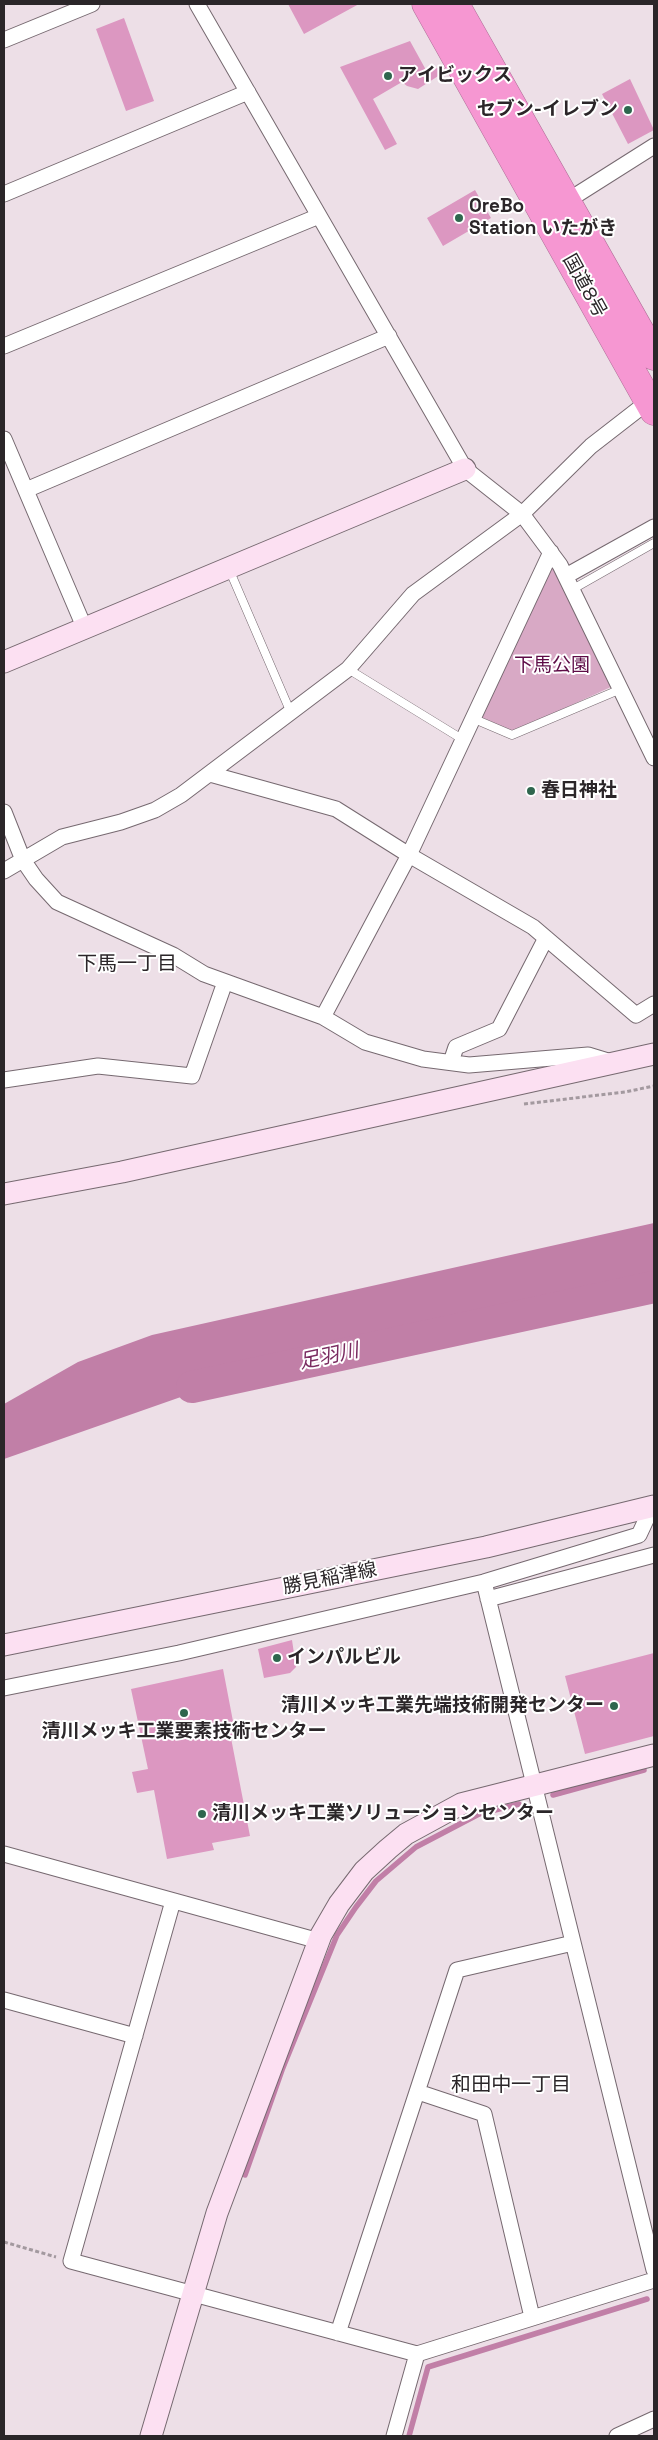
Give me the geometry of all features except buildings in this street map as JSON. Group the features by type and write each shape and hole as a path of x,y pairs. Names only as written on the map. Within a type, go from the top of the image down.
{"highway":[{"name":"国道8号","path":"426,4 651,406"},
{"name":"国道8号","path":"455,4 654,356"}],"street":[{"path":"4,40 92,4"},
{"path":"197,4 465,469 522,514 551,552 570,582 654,758"},
{"path":"4,194 248,92"},
{"path":"567,201 654,146"},
{"path":"4,346 319,216"},
{"path":"26,490 389,336"},
{"path":"4,871 62,837 121,822 155,810 182,796 348,670 413,594 522,514 591,446 651,406"},
{"path":"4,439 85,629"},
{"path":"4,662 465,469"},
{"path":"570,582 654,527"},
{"path":"323,1017 409,855 551,552"},
{"path":"210,774 336,809 409,855 533,927 636,1015 654,1004"},
{"path":"4,812 24,860 36,880 57,902 173,954 204,974 323,1017 365,1042 423,1059 469,1065 588,1055 615,1063"},
{"path":"451,1062 456,1047 499,1029 546,938"},
{"path":"4,1080 98,1066 192,1076 225,982"},
{"path":"4,1194 122,1172 653,1053"},
{"path":"4,1688 179,1653 484,1582 639,1535 653,1506"},
{"name":"勝見稲津線","path":"4,1645 486,1547 653,1506"},
{"path":"488,1599 654,1555"},
{"path":"484,1582 654,2270"},
{"path":"151,2436 217,2212 319,1941 339,1904 364,1871 406,1834 461,1804 654,1755"},
{"path":"4,1854 319,1941"},
{"path":"173,1901 71,2261 417,2354 654,2280"},
{"path":"338,2333 457,1970 573,1943"},
{"path":"4,2000 135,2036"},
{"path":"418,2092 484,2114 532,2317"},
{"path":"394,2436 417,2354"},
{"path":"617,2436 654,2419"}],"lane":[{"path":"570,582 654,543"},
{"path":"229,569 290,713"},
{"path":"348,670 462,739"},
{"path":"472,718 512,735 621,689"}],"path":[{"path":"4,2242 71,2261"}],"green space":[{"name":"下馬公園","path":"551,565 613,686 513,732 477,715"}],"water":[{"path":"654,1223 654,1285 235,1378 4,1459 4,1404 78,1362 152,1335"}],"waterway":[{"name":"足羽川","path":"192,1387 654,1287"},
{"path":"553,1795 644,1770"},
{"path":"245,2175 282,2070 337,1935 356,1907 376,1881 416,1847 479,1814 519,1804"},
{"path":"409,2436 428,2367 647,2299"}],"place":[{"name":"アイビックス","path":"388,76"},
{"name":"セブン-イレブン","path":"628,110"},
{"name":"OreBo Station いたがき","path":"459,218"},
{"name":"春日神社","path":"531,791"},
{"name":"インパルビル","path":"277,1658"},
{"name":"清川メッキ工業先端技術開発センター","path":"614,1706"},
{"name":"清川メッキ工業要素技術センター","path":"184,1713"},
{"name":"清川メッキ工業ソリューションセンター","path":"202,1814"}],"district":[{"name":"下馬一丁目","path":"127,965"},
{"name":"和田中一丁目","path":"511,2086"}]}
